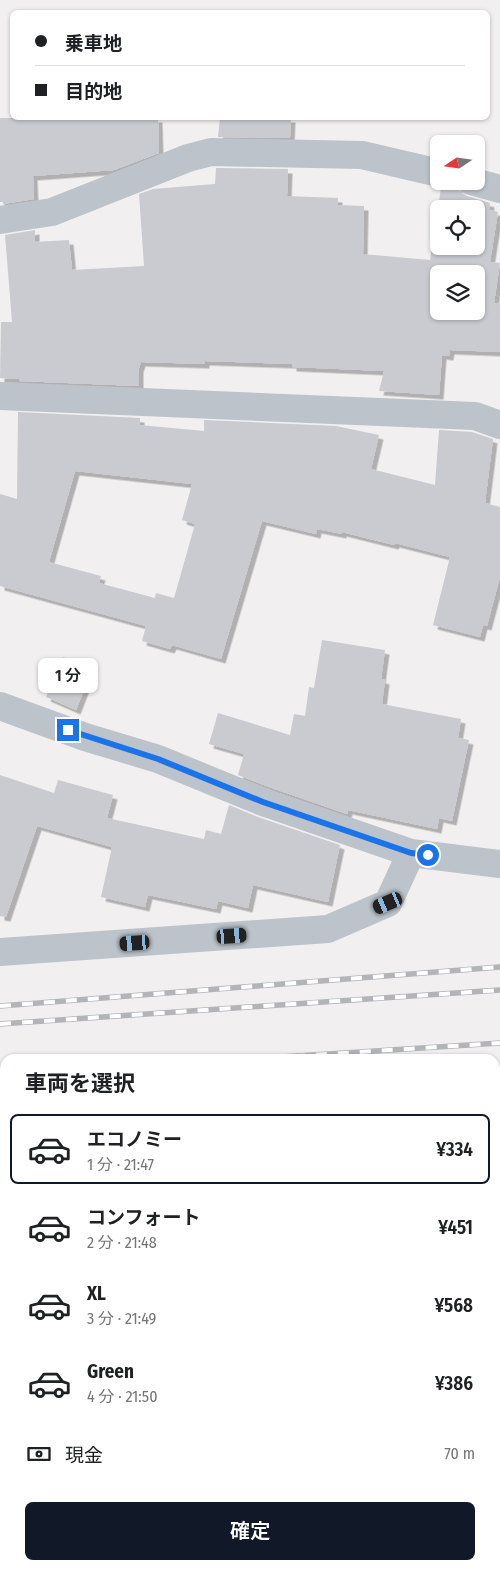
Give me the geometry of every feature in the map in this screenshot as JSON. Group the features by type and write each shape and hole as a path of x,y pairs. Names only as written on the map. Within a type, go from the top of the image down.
{"street":[{"path":"0,220 52,212 188,158 211,152 362,155 430,171"},
{"path":"485,185 500,189"},
{"path":"0,396 475,416 500,425"},
{"path":"0,706 158,759 263,802 411,853 500,864"},
{"path":"0,952 328,929 388,903 411,853"}],"building":[{"path":"0,118 10,118 10,120 158,120 159,153 114,170 33,176 34,199 3,204 3,202 0,202"},
{"path":"220,120 291,120 290,138 218,137"},
{"path":"216,168 288,169 287,196 338,198 338,205 364,206 363,254 430,260 431,255 485,255 485,201 490,203 489,210 498,212 490,262 500,263 494,303 500,303 500,352 450,350 449,356 442,355 439,395 379,391 384,371 292,367 292,364 205,361 205,364 141,362 139,386 19,381 19,379 0,378 1,322 12,322 5,235 35,230 35,242 69,240 72,270 144,266 139,194 153,189 215,184"},
{"path":"441,190 459,190 467,196 480,200 439,200"},
{"path":"18,412 140,418 140,425 204,431 204,420 336,426 379,435 371,469 435,485 439,430 472,432 493,439 485,503 500,507 500,577 487,626 483,625 480,637 433,625 450,557 342,532 342,534 317,529 316,534 262,521 221,659 172,645 170,649 142,641 146,626 0,586 0,494 17,499","holes":["75,471 192,484 182,520 195,524 174,598 156,593 155,598 99,583 101,576 49,562"]},
{"path":"322,640 385,650 381,679 385,680 382,704 461,719 458,738 469,740 452,821 439,818 437,829 348,810 347,814 238,775 244,754 209,744 218,713 290,735 294,714 305,716 309,687 314,688"},
{"path":"63,657 92,669 76,710 46,697"},
{"path":"0,775 54,793 58,780 113,795 107,818 204,839 206,830 221,834 229,805 340,845 328,902 253,885 248,908 218,901 216,909 148,895 145,907 101,897 112,847 37,826 6,917 0,916"}],"railway":[{"path":"0,1006 500,967"},
{"path":"0,1024 500,990"},
{"path":"328,1054 500,1043"}],"route":[{"path":"68,730 158,759 282,809 411,853 428,855"}]}
